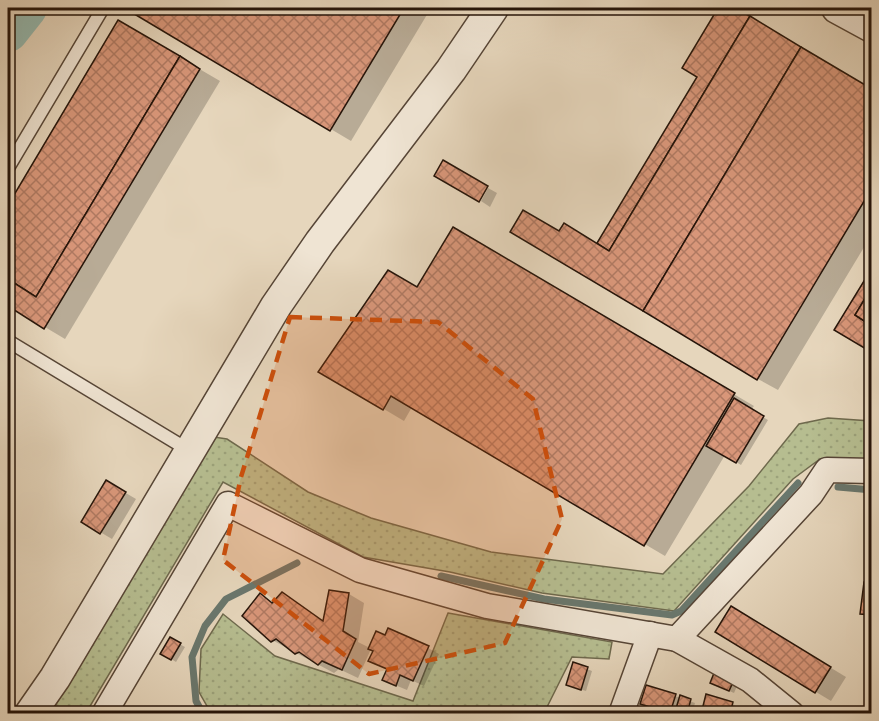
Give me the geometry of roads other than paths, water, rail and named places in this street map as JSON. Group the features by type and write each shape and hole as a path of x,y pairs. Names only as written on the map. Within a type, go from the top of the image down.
{"street":[{"path":"30,714 55,678 276,306 320,242 451,70 493,8"},
{"path":"837,8 872,27"},
{"path":"677,639 811,494 827,470 872,471"},
{"path":"104,714 228,504 360,570 487,606 677,639 750,680 792,714"},
{"path":"621,714 650,634"}],"lane":[{"path":"8,168 104,8"},
{"path":"8,341 190,451"}],"waterway":[{"path":"8,32 27,8"},
{"path":"441,576 544,599 672,615 681,611 798,483"},
{"path":"838,487 872,490"},
{"path":"203,714 196,701 192,657 205,626 226,599 297,563"}]}
